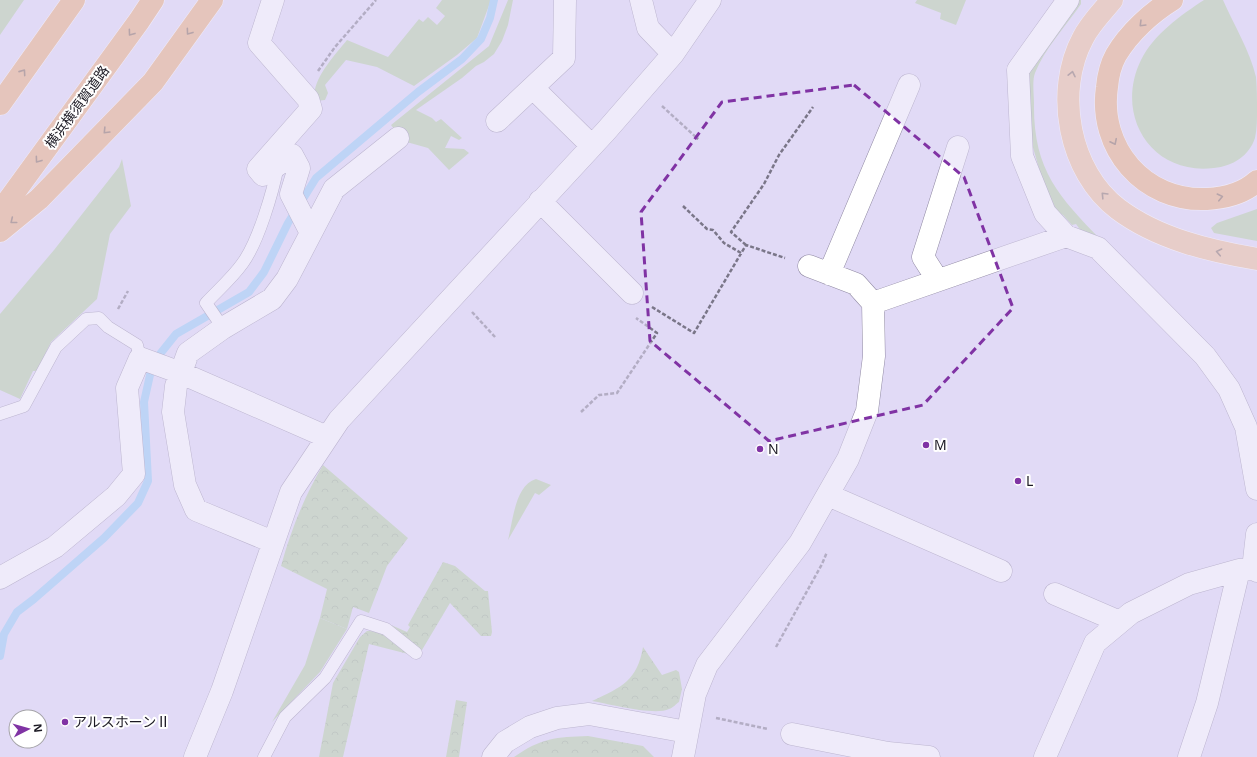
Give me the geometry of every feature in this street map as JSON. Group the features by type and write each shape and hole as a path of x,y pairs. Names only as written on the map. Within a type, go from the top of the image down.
{"highway":[{"path":"0,104 74,0"},
{"name":"横浜横須賀道路","path":"0,212 140,21 152,0"},
{"path":"0,231 39,199 152,82 212,0"},
{"path":"1112,0 1099,15 1083,38 1070,80 1069,103 1071,128 1076,149 1086,170 1100,191 1118,209 1142,224 1156,231 1213,251 1257,259"},
{"path":"1172,0 1144,22 1116,55 1108,77 1105,100 1107,121 1112,139 1122,158 1136,173 1154,187 1174,196 1196,200 1216,199 1237,193 1257,181"}],"street":[{"path":"273,0 259,43 308,99 311,109 258,169 263,175 292,155 299,168 291,194 308,227"},
{"path":"497,121 564,58 565,0"},
{"path":"641,0 648,28 673,54"},
{"path":"195,757 222,691 291,492 339,420 592,146 673,54 710,0"},
{"path":"1068,0 1018,70 1022,156 1045,213 1066,236 1098,248 1205,356 1229,389 1246,427 1257,489"},
{"path":"683,757 695,694 707,665 800,543 848,459 867,411 874,356 873,303 856,284 819,270 909,85"},
{"path":"533,88 592,146"},
{"path":"273,542 196,510 185,485 173,412 176,386 188,353 221,325 272,299 287,279 308,227 334,189 398,138"},
{"path":"937,279 923,257 958,147"},
{"path":"540,201 632,293"},
{"path":"873,303 937,279 1066,236"},
{"path":"0,578 55,548 116,496 134,474 127,388 140,358 181,373 328,438"},
{"path":"828,495 1000,571"},
{"path":"1189,757 1250,570 1257,534"},
{"path":"1045,757 1095,643 1131,613 1189,584 1250,570"},
{"path":"1055,594 1120,622"},
{"path":"493,757 505,742 530,727 557,718 588,714 688,732"},
{"path":"792,734 888,754 929,757"}],"lane":[{"path":"221,325 206,303 243,264 273,190 278,165"},
{"path":"0,414 24,406 56,347 86,319 99,318 108,327 137,345 140,358"},
{"path":"264,757 285,717 324,678 361,621 386,629 416,653"}],"path":[{"path":"303,93 335,47 376,0"},
{"path":"643,88 698,139"},
{"path":"813,107 779,155 764,184 731,232 746,245 819,270"},
{"path":"683,206 707,229 712,230 724,243 741,253"},
{"path":"632,293 694,333 746,245"},
{"path":"116,312 128,291"},
{"path":"469,308 496,338"},
{"path":"581,412 599,395 617,393 629,376"},
{"path":"776,647 822,564 828,549"},
{"path":"716,711 714,718 792,734"}],"highlighted area":[{"path":"854,85 964,177 1013,308 923,405 769,441 650,341 641,212 722,102"}],"green space":[{"path":"0,0 24,0 0,35"},
{"path":"442,0 491,0 477,38 457,55 414,86 377,67 346,60 325,85 328,93 325,100 316,101 316,86 319,77 347,40 388,57 419,19 423,22 428,17 437,25 445,16 436,8"},
{"path":"508,0 513,0 508,25 502,41 494,54 416,110 432,118 436,122 441,119 462,138 459,140 451,136 445,148 464,149 469,153 449,170 428,148 403,141 391,125 489,46"},
{"path":"917,0 966,0 956,25 940,19 941,13 915,3"},
{"path":"1078,0 1081,0 1081,4 1044,55 1035,73 1033,84 1035,126 1043,164 1051,180 1072,209 1101,240 1087,239 1076,224 1072,225 1063,215 1057,212 1042,179 1028,130 1029,73"},
{"path":"1204,0 1223,0 1250,58 1256,77 1257,128 1255,138 1249,150 1239,159 1221,167 1192,168 1172,162 1156,152 1144,138 1136,120 1132,101 1134,81 1141,60 1146,51 1169,26"},
{"path":"122,159 131,206 110,234 97,299 51,342 37,371 33,371 20,399 0,390 0,314 54,250 119,167"},
{"path":"1257,209 1257,241 1214,233 1211,228 1217,223"},
{"path":"323,465 408,538 387,566 369,613 353,607 347,629 320,618 327,589 281,566 299,514"},
{"path":"536,479 551,485 539,495 535,493 508,540 519,496 523,488"},
{"path":"443,562 455,566 485,591 488,591 492,632 491,636 481,636 450,603 422,650 419,652 391,625 407,632 410,627 408,625"},
{"path":"320,618 347,629 320,672 272,722 305,665"},
{"path":"367,631 374,631 386,635 412,655 369,644 343,757 319,757 333,683 360,637"},
{"path":"643,647 662,675 676,670 679,672 682,689 679,702 673,707 662,711 653,711 632,709 592,701 620,687 626,682 637,668"},
{"path":"456,700 467,702 459,757 446,757"},
{"path":"588,736 643,746 654,757 514,757 541,742 558,738"}],"waterway":[{"path":"0,656 4,634 17,612 104,538 138,503 148,481 144,402 150,375 160,354 176,334 249,292 264,272 288,223 316,178 418,92 462,59 481,39 490,18 494,0"}],"place":[{"name":"M","path":"926,445"},
{"name":"N","path":"760,449"},
{"name":"L","path":"1018,481"},
{"name":"アルスホーンⅡ","path":"65,722"}]}
